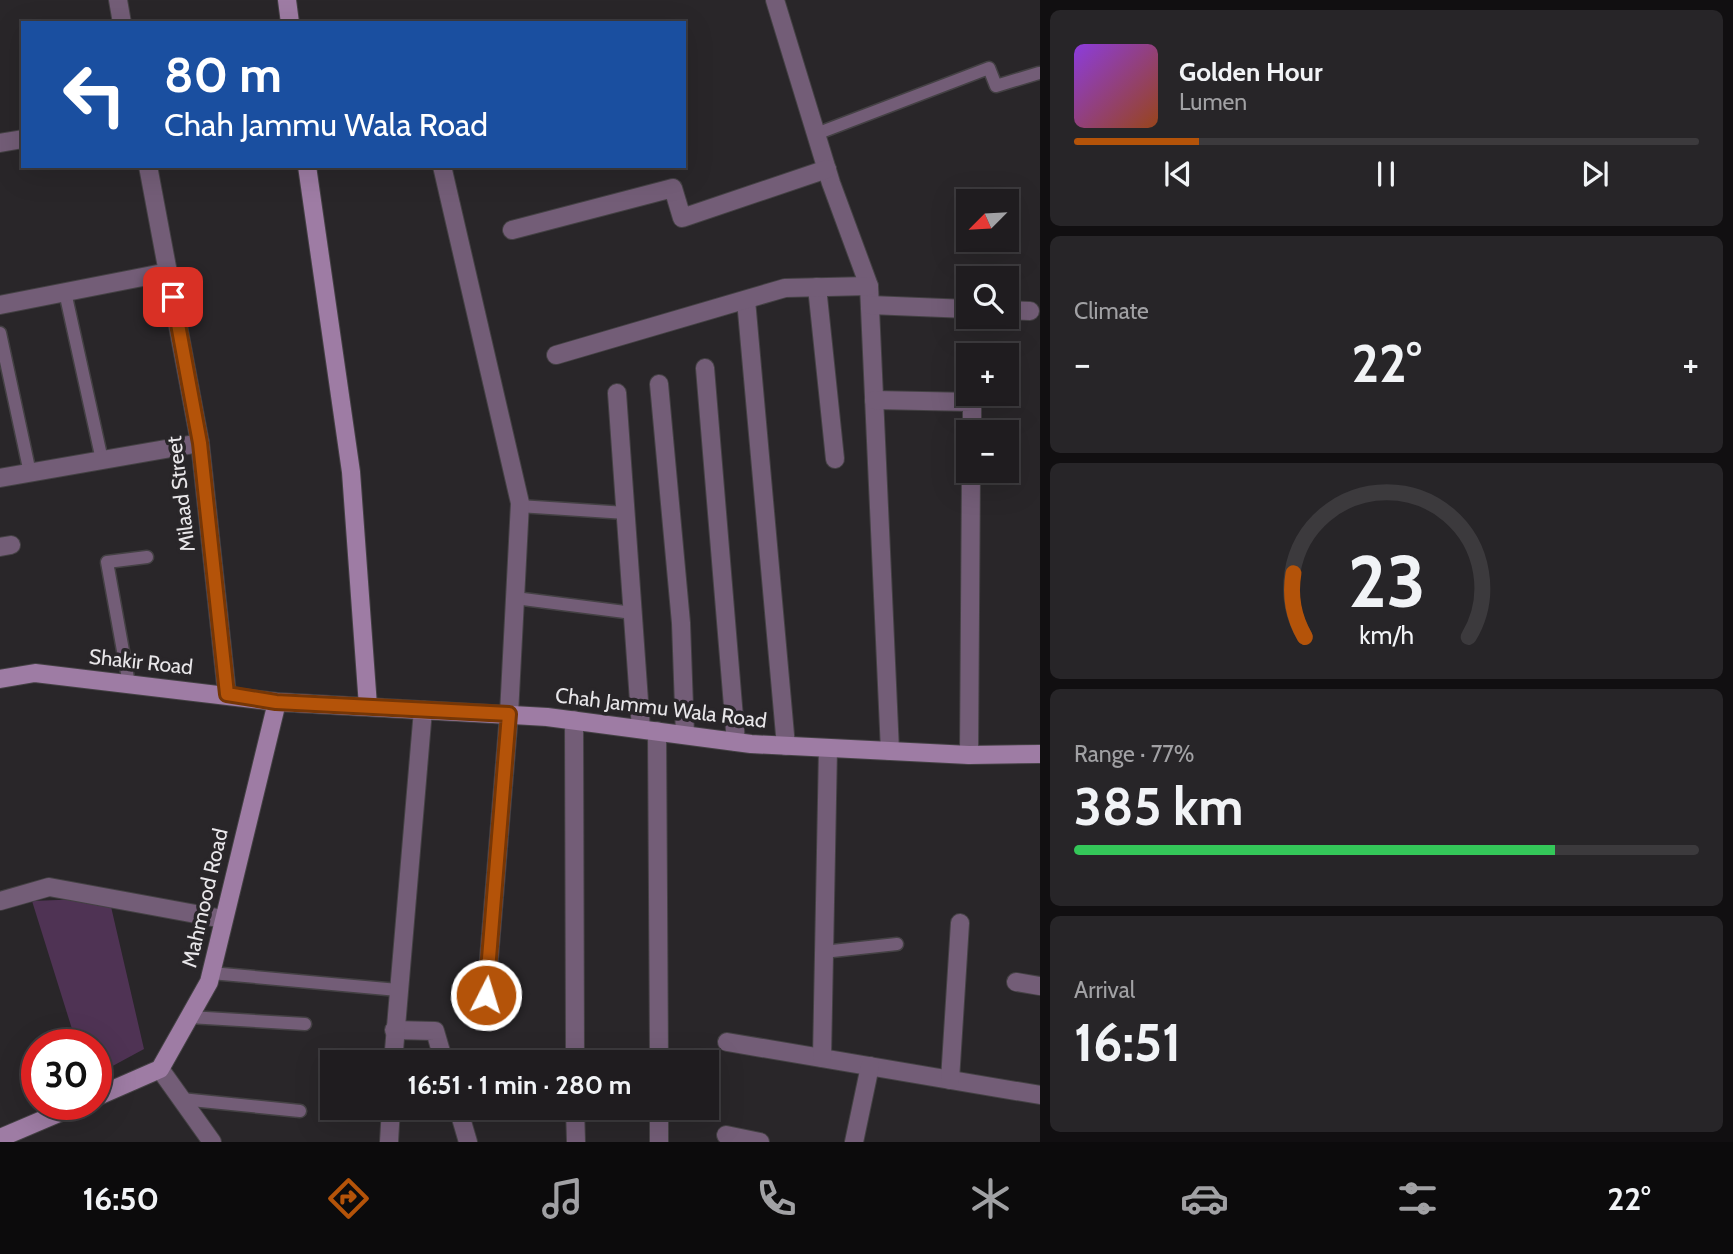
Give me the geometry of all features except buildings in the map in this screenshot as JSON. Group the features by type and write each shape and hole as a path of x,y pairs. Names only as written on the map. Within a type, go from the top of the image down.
{"street":[{"path":"118,0 122,21"},
{"path":"287,0 290,21"},
{"path":"775,0 827,169 869,286 890,751"},
{"path":"0,144 21,139"},
{"name":"Milaad Street","path":"148,168 200,443 227,694"},
{"path":"307,168 351,472 368,706"},
{"path":"442,168 519,506 509,714 486,995"},
{"path":"512,230 673,188 682,218 827,169"},
{"path":"0,305 168,272"},
{"path":"556,355 785,288 869,286"},
{"path":"817,287 835,459"},
{"path":"746,300 786,746"},
{"path":"870,305 956,309"},
{"path":"1019,311 1030,311"},
{"path":"705,368 736,742"},
{"path":"659,384 681,623 685,735"},
{"path":"617,393 633,613 649,730 659,1050"},
{"path":"874,400 972,402 972,420"},
{"path":"0,478 200,443"},
{"path":"969,755 971,483"},
{"name":"Shakir Road","path":"0,679 35,673 276,702"},
{"name":"Chah Jammu Wala Road","path":"276,702 509,714 786,746 969,755 1040,754"},
{"name":"Mahmood Road","path":"160,1069 209,982 276,702"},
{"path":"393,1050 422,710"},
{"path":"574,720 575,1050"},
{"path":"822,1058 828,748"},
{"path":"0,901 49,887 223,919"},
{"path":"950,1080 960,923"},
{"path":"1016,982 1040,986"},
{"path":"394,1030 435,1031 441,1050"},
{"path":"727,1042 1040,1095"},
{"path":"854,1142 870,1066"},
{"path":"112,1090 160,1069 212,1142"},
{"path":"1,1137 42,1120"},
{"path":"389,1142 390,1120"},
{"path":"462,1120 468,1142"},
{"path":"575,1120 576,1142"},
{"path":"659,1120 659,1142"},
{"path":"726,1135 760,1142"}],"lane":[{"path":"816,134 989,68 996,86 1039,73"},
{"path":"65,292 102,460"},
{"path":"0,333 30,473"},
{"path":"519,506 626,513"},
{"path":"129,684 107,562 147,557"},
{"path":"514,598 633,613"},
{"path":"823,952 897,944"},
{"path":"211,973 398,989"},
{"path":"189,1017 306,1024"},
{"path":"181,1099 300,1111"}],"shaded area":[{"path":"109,898 144,1049 112,1066 112,1029 72,1029 32,901"}],"route":[{"path":"173,297 200,443 227,694 276,702 509,714 486,995"}]}
